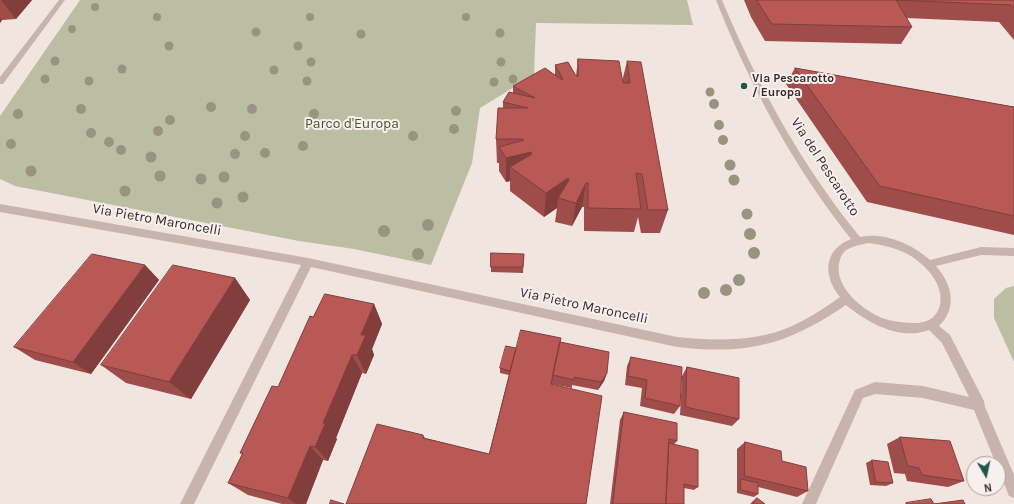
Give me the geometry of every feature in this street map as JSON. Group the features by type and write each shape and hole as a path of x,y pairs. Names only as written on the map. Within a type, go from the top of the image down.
{"street":[{"path":"0,82 62,0"},
{"name":"Via del Pescarotto","path":"719,0 750,69 779,125 830,205 857,240"},
{"name":"Via Pietro Maroncelli","path":"0,208 308,262 677,342 705,346 762,341 790,332 846,299"},
{"path":"874,239 893,243 906,248 929,264 945,287 948,299 946,310 941,319 932,325 916,329 898,328 879,322 861,312 846,299 837,286 833,273 832,261 841,248 857,240 874,239"},
{"path":"929,264 981,251 1014,252"},
{"path":"187,504 308,262"},
{"path":"932,325 946,339 980,405 1014,491"},
{"path":"809,504 859,394 875,388 923,392 980,405"}],"green space":[{"name":"Parco d'Europa","path":"80,0 687,0 693,25 536,23 534,75 480,108 472,163 431,265 354,249 299,241 15,186 0,179 0,116"},
{"path":"1014,286 1014,362 994,318 994,299 1006,288"}],"building":[{"path":"757,0 896,0 912,27 772,24"},
{"path":"896,0 1014,0 1014,8 1011,5"},
{"path":"578,59 619,61 623,83 630,83 627,61 641,62 668,210 648,210 642,174 636,173 641,209 588,208 588,183 586,183 576,203 558,198 569,180 568,178 546,193 510,167 532,154 531,152 506,158 499,147 524,140 496,139 498,108 528,108 503,102 509,92 535,98 513,86 545,68 562,80 563,79 555,65 568,62 576,76 578,76"},
{"path":"795,68 1014,107 1014,216 880,186"},
{"path":"491,253 524,254 523,267 491,267"},
{"path":"92,254 145,265 73,362 14,347"},
{"path":"173,265 235,278 169,382 101,365"},
{"path":"325,294 374,304 361,335 366,335 357,355 352,355 323,423 325,424 315,447 310,446 288,498 228,483 243,453 240,453 272,386 278,387 310,316 313,317"},
{"path":"521,330 561,338 551,384 602,396 586,504 346,504 377,424 423,435 423,438 489,454"},
{"path":"560,342 609,352 607,373 601,382 574,377 574,380 553,375"},
{"path":"506,346 516,348 510,371 500,368"},
{"path":"631,357 682,367 680,406 645,398 647,380 628,376"},
{"path":"687,367 739,378 739,419 686,407"},
{"path":"624,412 677,423 677,441 669,439 666,504 613,504"},
{"path":"900,437 950,441 964,481 922,475 919,468 908,466"},
{"path":"745,442 781,451 782,461 806,467 808,491 745,476"},
{"path":"669,443 698,450 698,487 684,484 684,504 666,504"},
{"path":"872,460 888,462 893,483 876,482"},
{"path":"741,479 758,483 758,494 741,490"},
{"path":"757,498 765,504 753,504"},
{"path":"931,499 934,504 906,504 906,503"},
{"path":"331,500 344,504 330,504"},
{"path":"963,500 965,504 934,504"}],"place":[{"name":"Via Pescarotto / Europa","path":"744,86"}]}
